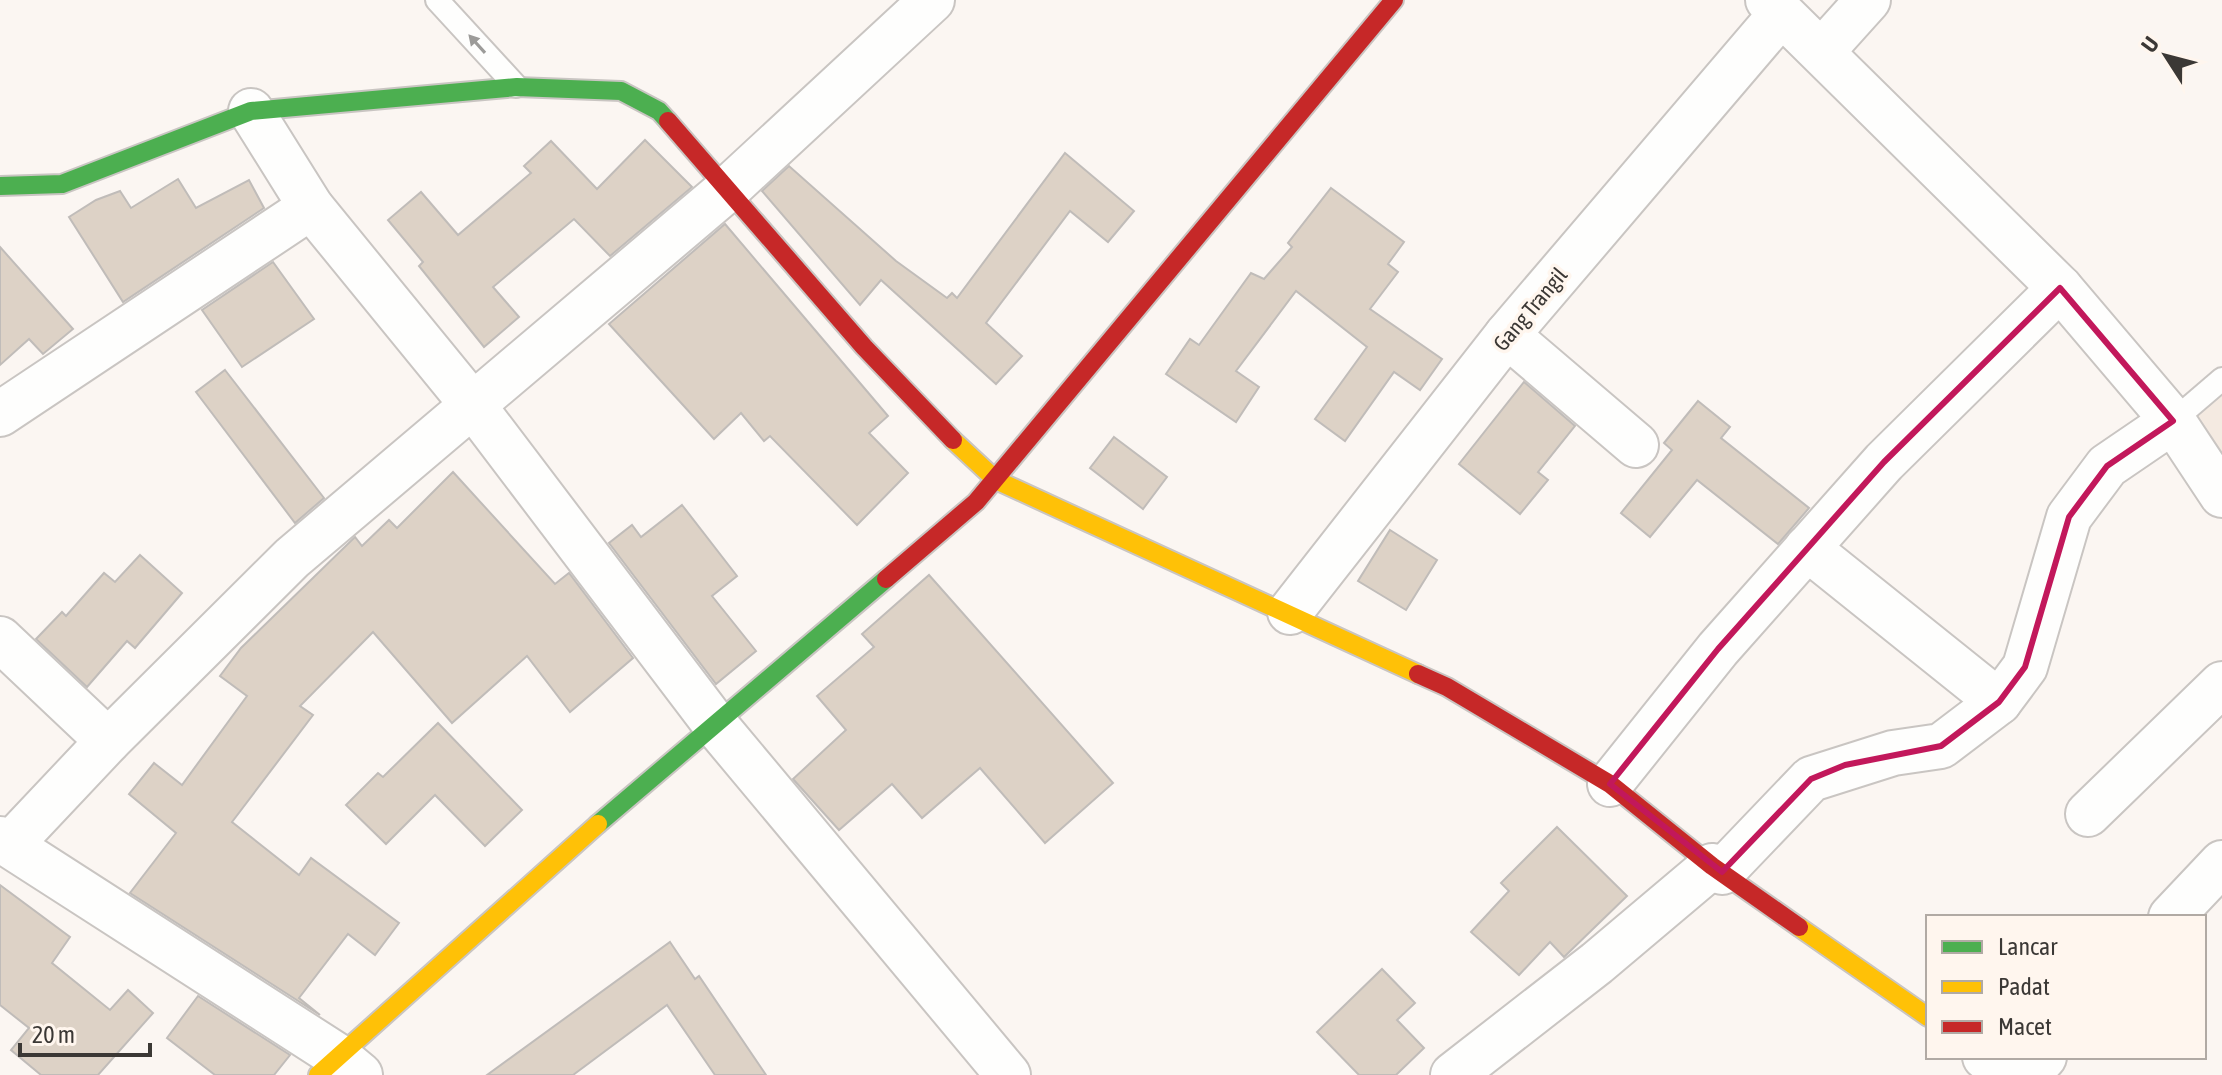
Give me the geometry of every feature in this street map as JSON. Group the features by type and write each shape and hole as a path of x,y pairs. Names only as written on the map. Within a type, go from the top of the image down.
{"street":[{"path":"928,1 729,188 292,558 5,842 338,1068 714,723 987,490 1394,0"},
{"path":"1823,50 1868,0"},
{"path":"1775,7 1823,50 2060,288 2173,421 2222,495"},
{"name":"Gang Trangil","path":"1290,612 1507,335 1775,7"},
{"path":"0,186 62,184 251,111 517,87 621,91 659,111 937,427 987,490 1290,612 1447,687 1610,784 1703,877 1926,1016"},
{"path":"251,111 311,207 472,404 714,723 1008,1075"},
{"path":"0,414 311,207"},
{"path":"1610,784 1718,649 1884,462 2060,288"},
{"path":"1507,335 1636,445"},
{"path":"1453,1075 1703,877 1811,779 1893,753 1941,746 1999,702 2025,667 2069,517 2107,466 2173,421"},
{"path":"1807,548 1999,702"},
{"path":"0,639 108,741"},
{"path":"2088,814 2222,684"},
{"path":"2173,915 2222,863"},
{"path":"1988,1059 2011,1075"},
{"path":"2027,1075 2042,1059"}],"lane":[{"path":"437,0 517,87"},
{"path":"2173,421 2222,379"}],"highlighted area":[{"path":"2060,288 2173,421 2107,466 2069,517 2025,667 1999,702 1941,746 1845,765 1811,779 1722,872 1610,784 1718,649 1884,462"}],"shaded area":[{"path":"2222,390 2222,491 2176,420"}],"building":[{"path":"645,140 692,187 610,256 574,219 493,287 519,317 484,347 419,266 423,262 388,220 421,192 458,235 531,173 524,166 551,141 597,189"},
{"path":"1065,153 1134,211 1108,242 1070,211 986,323 1022,356 996,384 881,280 860,305 762,191 789,166 896,261 947,298 952,293 957,298"},
{"path":"178,179 196,208 249,180 264,208 123,302 69,217 96,200 120,191 131,208"},
{"path":"1331,188 1404,242 1388,264 1398,272 1370,309 1442,359 1420,390 1394,372 1345,441 1315,419 1367,347 1296,291 1236,371 1259,387 1236,422 1166,374 1190,339 1199,345 1251,273 1264,279 1292,247 1288,243"},
{"path":"725,224 888,416 869,433 908,473 857,525 770,436 764,441 741,413 714,439 609,324"},
{"path":"0,247 73,329 43,354 29,339 0,365"},
{"path":"273,262 314,319 242,367 202,310"},
{"path":"225,370 324,498 295,523 196,392"},
{"path":"1524,382 1575,426 1538,472 1548,480 1520,514 1459,464"},
{"path":"1698,401 1730,427 1721,438 1809,508 1778,544 1697,480 1650,537 1621,513 1672,450 1664,443"},
{"path":"1114,437 1167,477 1143,509 1090,468"},
{"path":"453,472 555,584 569,573 633,658 570,712 527,656 452,723 373,632 300,706 313,715 232,822 299,875 311,858 399,923 375,955 348,934 299,998 320,1015 130,893 176,833 129,794 154,763 182,785 247,696 220,676 241,648 355,537 362,546 389,520 397,528"},
{"path":"682,505 737,576 712,596 756,651 716,684 609,543 632,525 641,537"},
{"path":"1390,530 1437,560 1406,610 1358,581"},
{"path":"140,555 182,593 135,648 127,641 87,687 36,639 62,612 66,616 104,573 115,582"},
{"path":"929,575 1113,783 1045,843 980,768 922,818 892,784 839,830 793,779 846,730 817,696 874,647 862,634"},
{"path":"438,723 522,810 485,846 435,795 386,844 346,805 378,773 383,777"},
{"path":"1557,827 1627,896 1564,957 1550,942 1519,975 1471,932 1509,891 1501,883"},
{"path":"0,885 70,937 52,963 110,1010 128,990 153,1013 98,1075 41,1075 11,1050 29,1028 0,1005"},
{"path":"670,942 695,979 699,976 766,1075 715,1075 667,1005 573,1075 487,1075"},
{"path":"1382,969 1415,1003 1397,1020 1424,1048 1396,1075 1359,1075 1317,1032"},
{"path":"198,996 290,1055 274,1075 215,1075 167,1038"}],"traffic: fast":[{"path":"0,186 62,184 251,111 517,87 621,91 659,111 668,121"},
{"path":"598,824 886,579"}],"traffic: slow":[{"path":"953,440 996,480 1418,674"},
{"path":"318,1075 598,824"},
{"path":"1799,927 1926,1016"}],"traffic: jam":[{"path":"886,579 976,502 1394,0"},
{"path":"668,121 864,347 953,440"},
{"path":"1418,674 1447,687 1610,784 1712,866 1799,927"}]}
